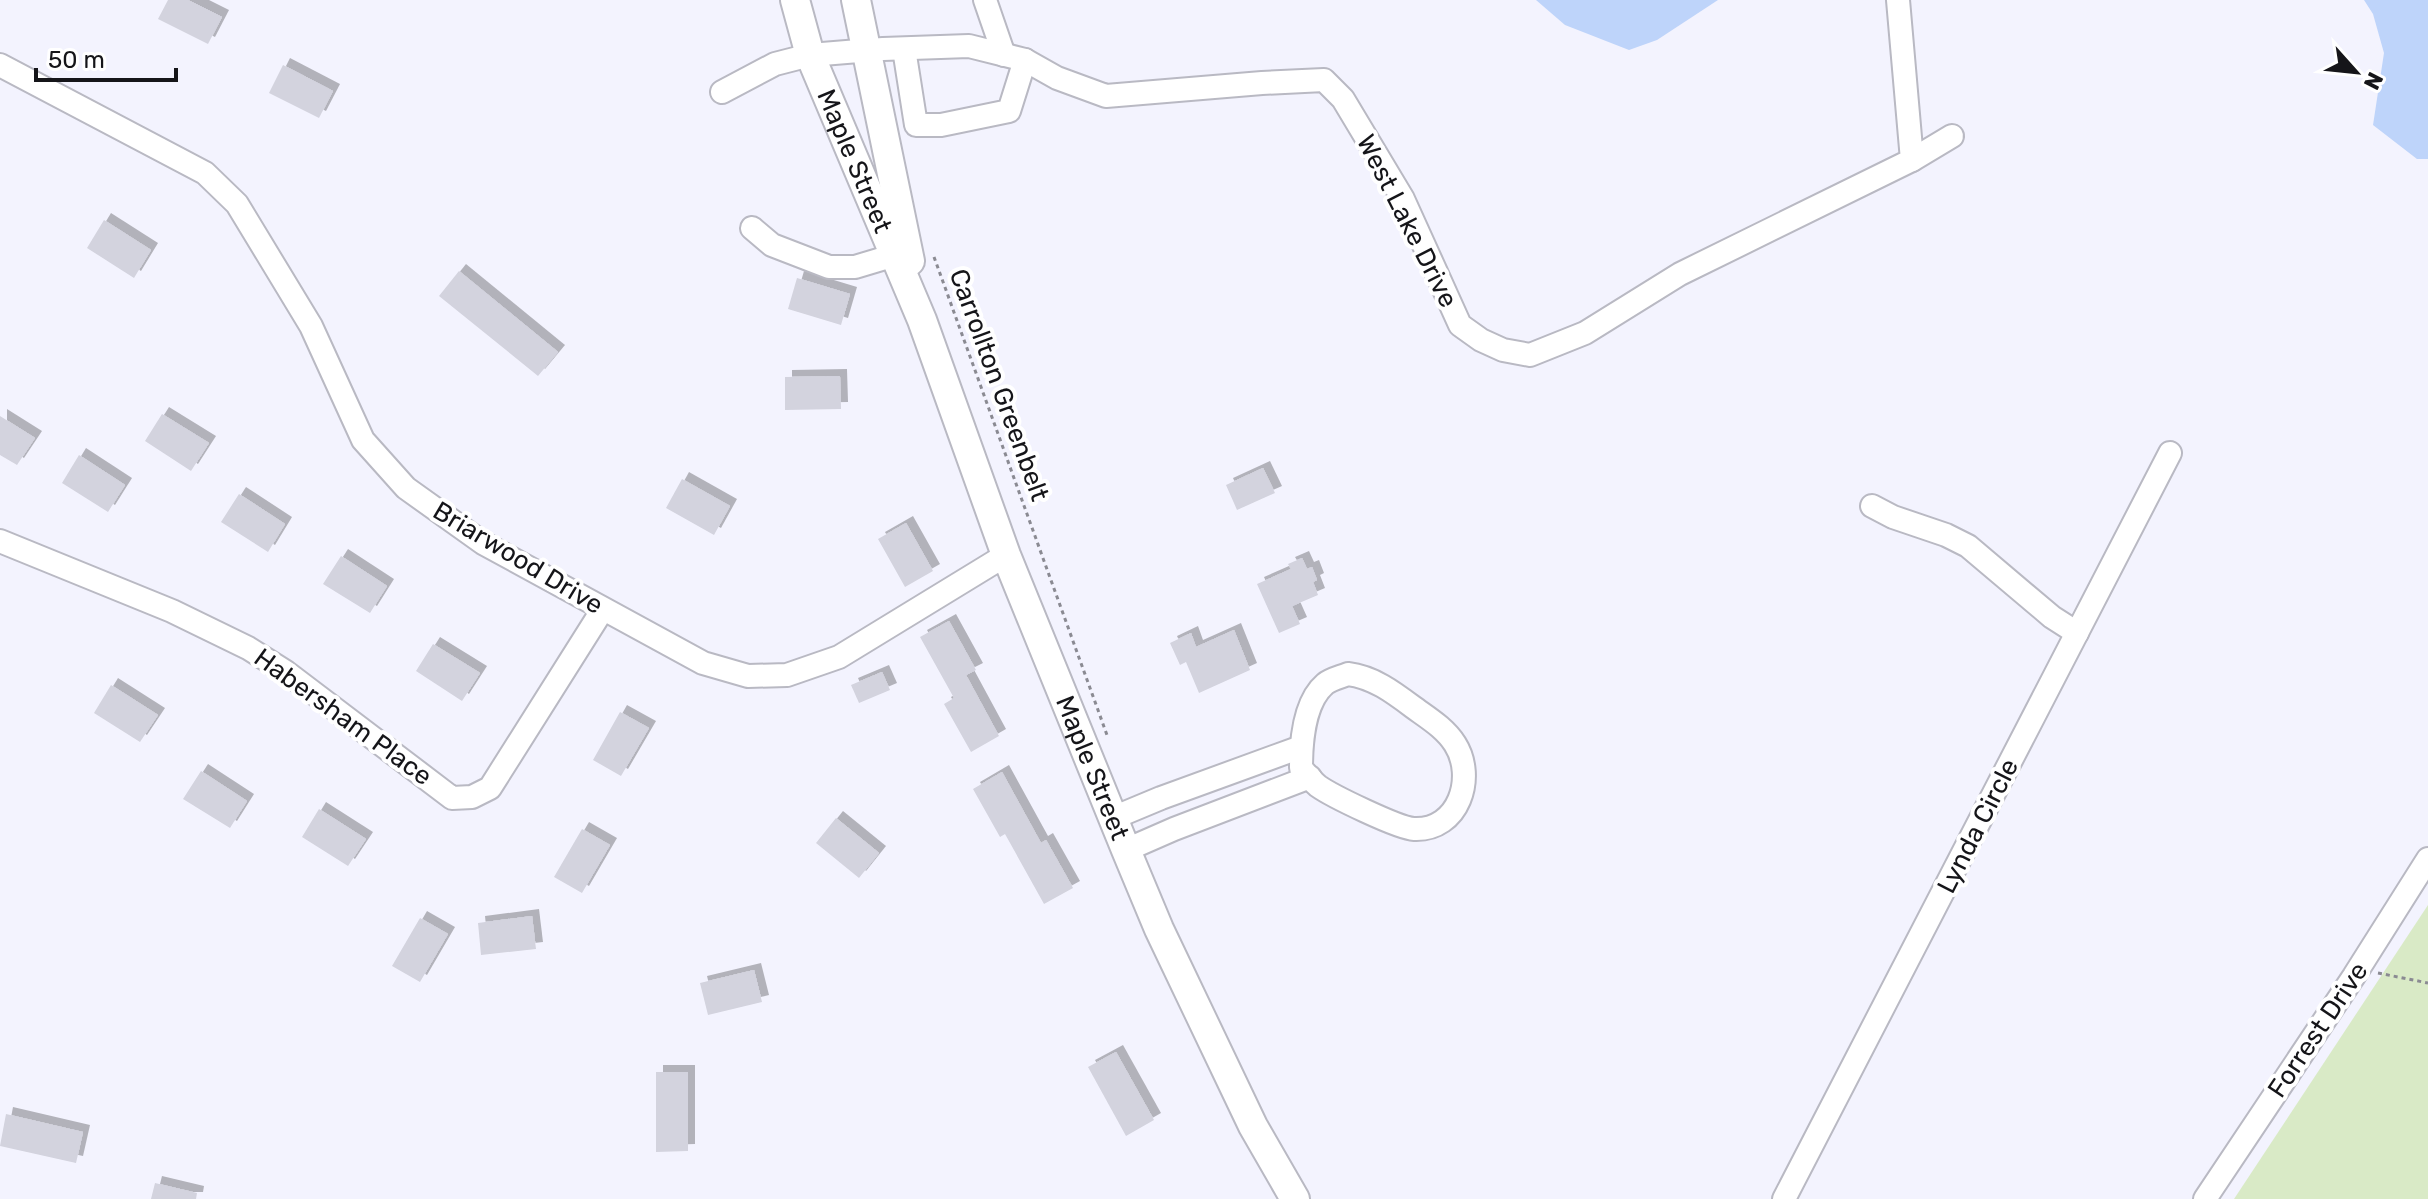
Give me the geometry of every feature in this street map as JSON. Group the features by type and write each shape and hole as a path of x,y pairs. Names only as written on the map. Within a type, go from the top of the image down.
{"main road":[{"name":"Maple Street","path":"795,0 810,55 922,320 1006,555 1126,850 1159,929 1253,1126 1295,1199"},
{"name":"Maple Street","path":"856,0 922,320"}],"street":[{"path":"904,49 916,125 941,125 1009,111 1014,58 985,0"},
{"path":"1898,0 1912,160 1952,136"},
{"name":"West Lake Drive","path":"722,92 775,64 810,55 969,46 1014,58 1106,96 1324,80 1343,99 1403,199 1460,325 1481,340 1503,350 1530,355 1585,333 1680,274 1912,160"},
{"name":"Briarwood Drive","path":"0,65 205,173 237,204 311,326 363,440 406,488 483,543 703,663 748,676 787,675 839,657 1006,555"},
{"path":"752,228 772,245 829,267 855,267 895,255"},
{"name":"Lynda Circle","path":"1784,1199 2170,453"},
{"path":"1872,506 1968,546 2052,617 2077,633"},
{"name":"Habersham Place","path":"0,541 172,611 248,648 286,672 452,798 472,797 490,788 603,609"},
{"path":"1348,674 1376,682 1447,732 1463,759 1465,774 1463,792 1451,815 1438,824 1414,829 1399,826 1318,786 1310,777 1301,768 1301,747 1312,704 1326,683 1348,674"},
{"path":"1113,818 1301,747"},
{"path":"1126,850 1310,777"},
{"name":"Forrest Drive","path":"2205,1199 2428,859"}],"path":[{"name":"Carrollton Greenbelt","path":"933,254 1110,743"},
{"path":"2354,976 2374,972 2428,983"}],"green space":[{"path":"2428,905 2428,1199 2234,1199"}],"water":[{"path":"1536,0 1718,0 1657,40 1629,50 1565,25"},
{"path":"2364,0 2428,0 2428,159 2417,159 2373,125 2384,53 2373,14"}],"building":[{"path":"168,0 188,0 222,17 208,44 158,19"},
{"path":"283,65 333,91 319,118 269,93"},
{"path":"104,220 151,250 134,278 87,248"},
{"path":"459,271 558,352 538,376 439,296"},
{"path":"797,278 850,294 841,325 788,309"},
{"path":"840,376 841,409 785,410 785,377"},
{"path":"162,414 209,443 191,471 145,441"},
{"path":"0,416 35,438 17,465 0,455"},
{"path":"79,455 125,485 108,512 62,483"},
{"path":"1263,468 1275,493 1237,510 1226,485"},
{"path":"682,479 730,506 714,535 666,508"},
{"path":"239,494 285,524 268,552 221,522"},
{"path":"906,523 933,571 905,587 878,539"},
{"path":"341,556 387,586 370,613 323,584"},
{"path":"1302,558 1307,569 1312,567 1318,595 1292,606 1300,624 1279,633 1257,584 1291,569 1288,564"},
{"path":"949,621 976,670 966,675 999,736 971,752 944,704 954,698 920,637"},
{"path":"1234,630 1250,670 1199,693 1186,662 1180,665 1170,643 1191,633 1196,647"},
{"path":"433,644 480,673 462,701 416,671"},
{"path":"882,672 890,690 859,703 851,685"},
{"path":"111,685 158,715 140,742 94,713"},
{"path":"620,712 649,728 621,776 593,760"},
{"path":"201,771 247,801 230,828 183,799"},
{"path":"1002,772 1041,843 1046,840 1073,888 1044,904 1005,834 1000,837 973,789"},
{"path":"319,809 366,839 348,866 302,837"},
{"path":"836,818 879,853 859,878 816,843"},
{"path":"582,829 610,845 582,893 554,877"},
{"path":"532,916 536,949 481,955 478,923"},
{"path":"420,918 448,934 420,982 392,966"},
{"path":"754,970 762,1002 708,1015 700,983"},
{"path":"1116,1052 1154,1120 1126,1136 1088,1067"},
{"path":"656,1072 688,1072 688,1151 656,1152"},
{"path":"6,1114 83,1132 76,1163 0,1146"},
{"path":"155,1183 197,1193 196,1199 151,1199"}]}
